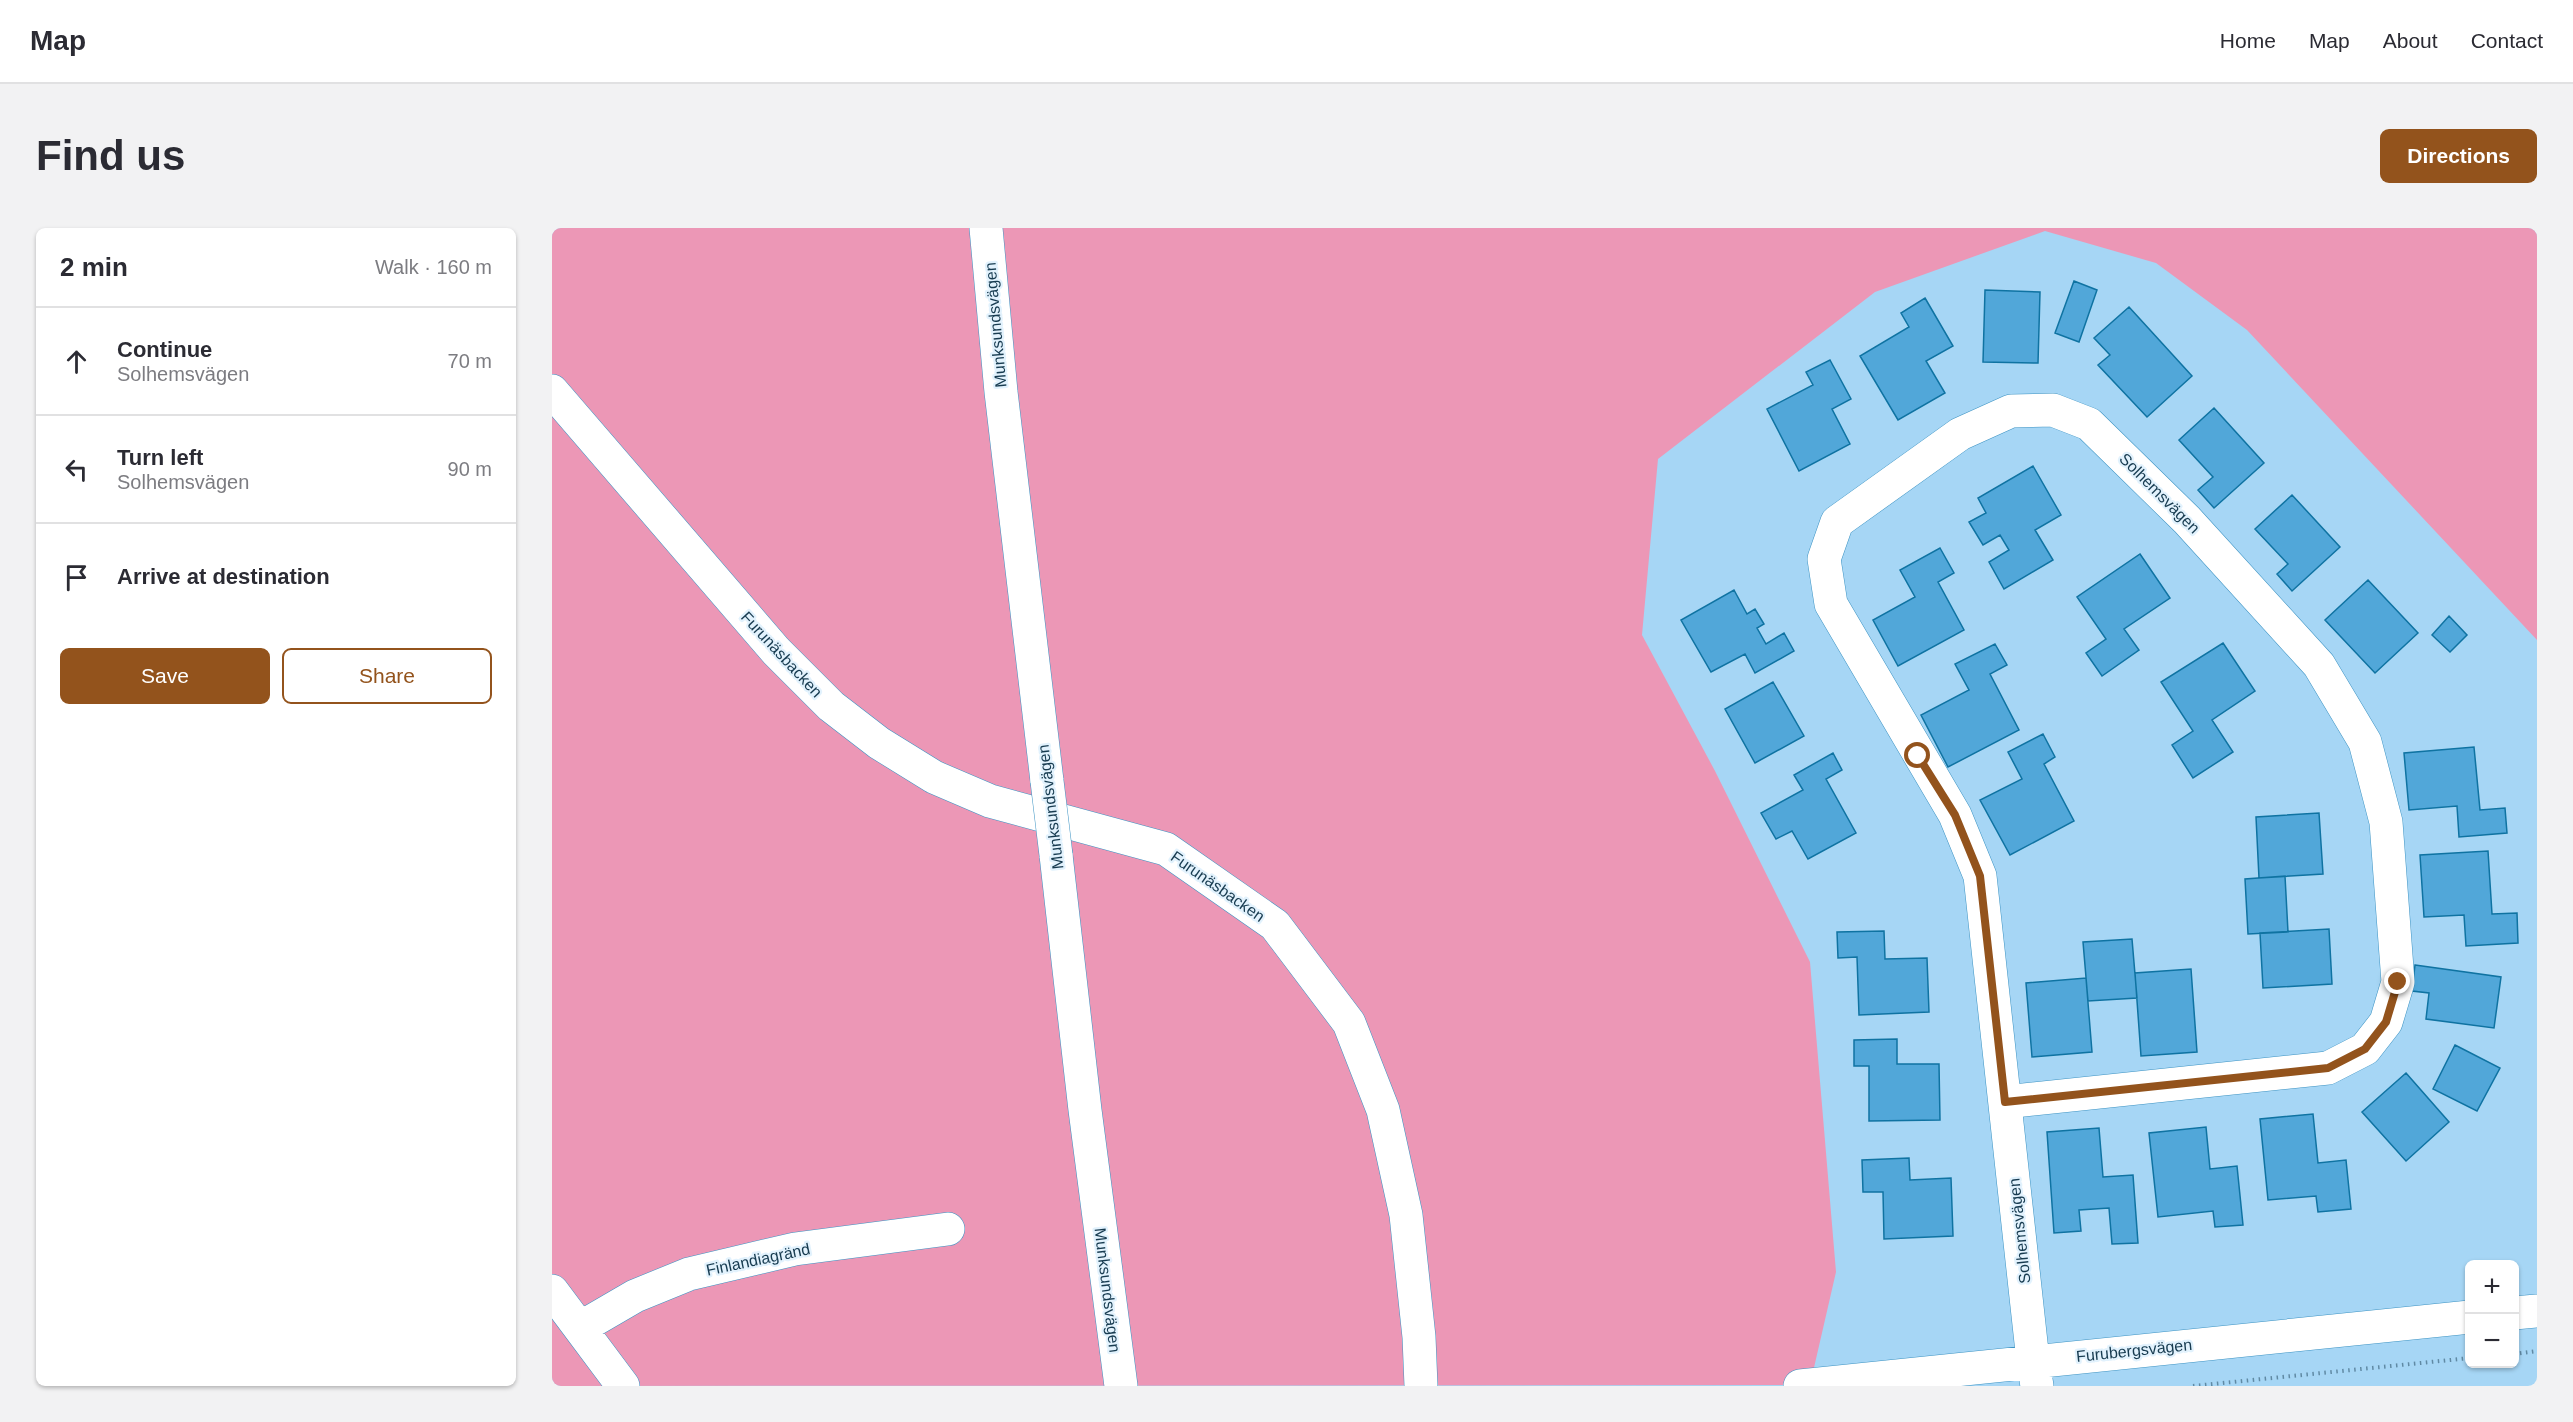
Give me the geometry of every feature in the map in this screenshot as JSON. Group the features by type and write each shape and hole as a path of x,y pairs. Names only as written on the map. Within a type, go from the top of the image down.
{"street":[{"name":"Munksundsvägen","path":"986,228 1001,392 1085,1110 1121,1386"},
{"name":"Furunäsbacken","path":"552,391 776,651 831,706 879,743 934,777 990,801 1166,849 1275,925 1349,1023 1383,1110 1406,1215 1419,1337 1421,1386"},
{"name":"Solhemsvägen","path":"2005,1102 2328,1068 2365,1049 2386,1022 2398,982 2386,822 2365,742 2319,665 2187,520 2090,423 2053,410 2011,411 1960,434 1837,522 1824,560 1831,604 1955,815 1980,876 2005,1102 2035,1373"},
{"name":"Finlandiagränd","path":"580,1328 635,1296 689,1274 795,1249 948,1228"},
{"path":"552,1291 623,1386"},
{"path":"2519,1313 2537,1311"},
{"name":"Furubergsvägen","path":"1800,1386 2035,1373 2465,1318"}],"path":[{"path":"2519,1353 2537,1351"},
{"path":"2193,1386 2465,1358"}],"shaded area":[{"path":"552,228 2537,228 2537,640 2247,330 2156,263 2045,231 1875,292 1658,459 1642,635 1715,771 1810,962 1836,1272 1810,1385 552,1386"}],"building":[{"path":"2074,281 2097,290 2079,342 2055,333"},
{"path":"1985,290 2040,292 2038,363 1983,362"},
{"path":"1925,298 1953,346 1926,361 1945,393 1898,420 1860,356 1909,327 1901,313"},
{"path":"2129,307 2192,376 2147,417 2098,365 2110,355 2094,338"},
{"path":"1830,360 1851,399 1832,409 1850,444 1799,471 1767,409 1813,385 1806,372"},
{"path":"2214,408 2264,463 2214,508 2198,490 2213,477 2179,440"},
{"path":"2033,466 2061,515 2035,530 2053,560 2004,589 1989,562 2009,550 2000,535 1983,545 1969,522 1986,513 1978,498"},
{"path":"2292,495 2340,547 2292,591 2277,574 2288,564 2255,529"},
{"path":"1940,548 1954,573 1938,582 1964,630 1898,666 1873,620 1915,597 1900,570"},
{"path":"2140,554 2170,598 2124,629 2139,650 2102,676 2086,653 2106,639 2077,597"},
{"path":"2368,580 2418,633 2375,673 2325,620"},
{"path":"1734,590 1747,614 1755,609 1764,624 1757,628 1766,644 1784,633 1794,651 1755,673 1745,654 1711,672 1681,620"},
{"path":"2449,616 2467,635 2450,652 2432,635"},
{"path":"2223,643 2255,691 2212,720 2233,752 2193,778 2172,745 2193,731 2161,682"},
{"path":"1995,644 2007,665 1990,674 2019,730 1948,767 1921,715 1969,690 1955,664"},
{"path":"1773,682 1804,736 1755,763 1725,709"},
{"path":"2043,734 2055,757 2044,764 2074,821 2010,855 1980,800 2022,779 2008,752"},
{"path":"2474,747 2480,810 2505,808 2507,833 2459,837 2457,806 2409,810 2404,753"},
{"path":"1833,753 1842,770 1826,779 1856,833 1808,859 1792,831 1776,839 1761,813 1803,790 1794,775"},
{"path":"2319,813 2323,874 2259,878 2256,817"},
{"path":"2488,851 2492,914 2517,913 2518,943 2466,946 2464,915 2424,917 2420,855"},
{"path":"2285,876 2288,932 2248,934 2245,879"},
{"path":"2329,929 2332,984 2263,988 2260,933"},
{"path":"1884,931 1885,959 1927,958 1929,1012 1859,1015 1857,957 1838,958 1837,932"},
{"path":"2132,939 2137,998 2088,1001 2083,942"},
{"path":"2415,965 2501,977 2494,1028 2426,1019 2429,993 2412,991"},
{"path":"2191,969 2197,1052 2141,1056 2135,973"},
{"path":"2086,978 2092,1052 2032,1057 2026,983"},
{"path":"1897,1039 1897,1064 1939,1064 1940,1120 1869,1121 1869,1066 1854,1066 1854,1040"},
{"path":"2455,1045 2500,1068 2477,1111 2433,1089"},
{"path":"2406,1073 2449,1122 2406,1161 2362,1112"},
{"path":"2313,1114 2318,1163 2346,1160 2351,1209 2318,1212 2316,1196 2268,1200 2260,1119"},
{"path":"2206,1127 2210,1169 2237,1166 2243,1225 2215,1227 2213,1211 2158,1217 2149,1133"},
{"path":"2099,1128 2103,1177 2133,1175 2138,1243 2112,1244 2109,1208 2079,1210 2081,1231 2054,1233 2047,1132"},
{"path":"1909,1158 1910,1180 1951,1178 1953,1236 1884,1239 1883,1192 1863,1192 1862,1160"}],"route":[{"path":"1918,756 1955,815 1980,876 2005,1102 2328,1068 2365,1049 2386,1022 2398,982"}]}
